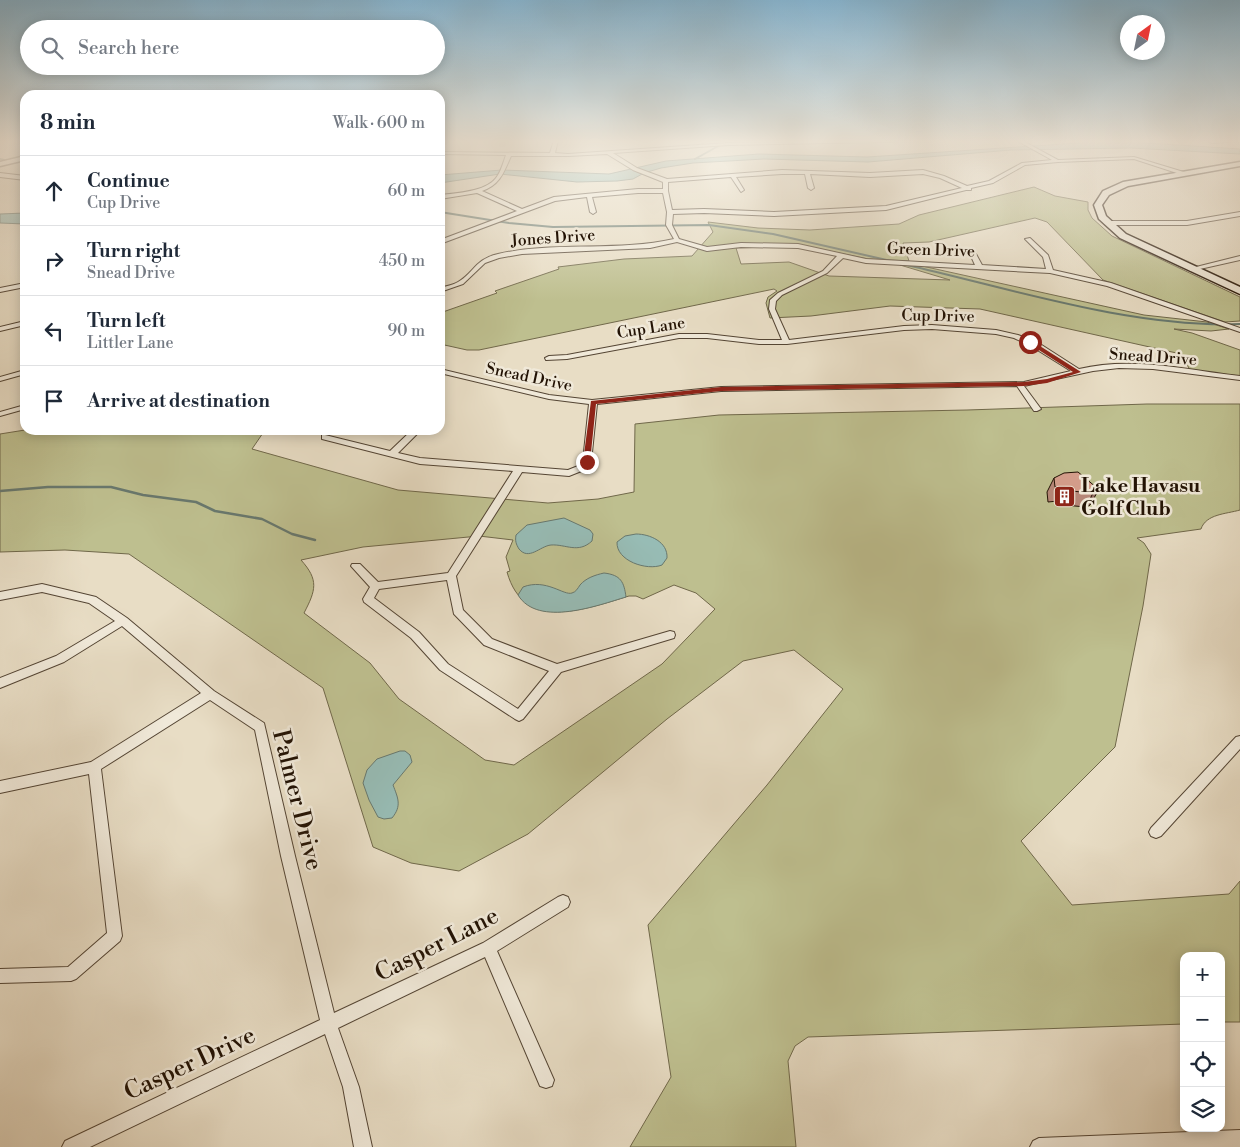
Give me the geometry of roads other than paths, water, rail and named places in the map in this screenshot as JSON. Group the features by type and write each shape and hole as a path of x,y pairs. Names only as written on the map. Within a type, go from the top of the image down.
{"main road":[{"path":"1106,194 1098,205 1099,211 1107,223 1135,242 1240,291"}],"street":[{"path":"445,196 458,194"},
{"path":"484,194 521,211"},
{"path":"445,240 554,199 613,194"},
{"path":"665,194 670,212 669,225 677,240"},
{"path":"670,212 704,211 774,214 886,208 946,194"},
{"path":"589,196 593,212"},
{"path":"1107,223 1187,223 1240,214"},
{"path":"1028,239 1046,256 1050,271"},
{"name":"Green Drive","path":"677,240 707,248 798,246 840,256 887,262 1050,271 1108,284 1240,330"},
{"name":"Jones Drive","path":"445,288 461,283 483,262 498,256 522,252 650,246 677,240"},
{"path":"973,254 978,266"},
{"path":"787,342 772,310 773,300 782,292 824,272 840,256"},
{"path":"1192,269 1240,258"},
{"path":"0,290 20,286"},
{"path":"0,329 20,324"},
{"name":"Cup Drive","path":"787,342 911,328 996,332 1027,340 1078,372"},
{"name":"Cup Lane","path":"549,358 567,357 665,338 686,336 754,342 787,342"},
{"name":"Snead Drive","path":"445,372 549,397 593,402 721,389 1019,384 1047,381 1103,367 1132,366 1240,378"},
{"path":"0,379 20,373"},
{"path":"1019,384 1037,409"},
{"path":"325,436 392,454 434,462 565,473 576,471 584,466 588,460 593,402"},
{"path":"0,414 20,408"},
{"path":"392,454 412,435"},
{"path":"519,469 451,576 458,611 488,642 557,669"},
{"path":"356,566 376,586"},
{"path":"376,586 451,576"},
{"path":"376,586 368,599 415,635 444,667 519,716 557,669 670,634"},
{"name":"Palmer Drive","path":"0,596 42,588 92,600 123,621 210,694 260,727 288,856 329,1024 351,1087 363,1147"},
{"path":"0,683 60,659 123,621"},
{"path":"0,787 94,767 210,694"},
{"path":"1156,832 1240,742"},
{"path":"0,976 71,974 115,936 94,767"},
{"name":"Casper Lane","path":"329,1024 488,948 563,902"},
{"path":"488,948 546,1080"},
{"name":"Casper Drive","path":"71,1147 329,1024"},
{"path":"1039,1147 1240,1139"}],"water":[{"path":"20,213 20,224 0,223 0,214"},
{"path":"564,518 590,530 593,534 592,541 587,545 577,548 551,545 527,554 519,549 516,535 527,525"},
{"path":"636,534 652,537 661,543 667,552 667,558 662,565 649,567 641,565 627,559 622,554 618,549 617,542 625,536"},
{"path":"604,573 614,575 621,580 626,597 585,609 554,612 540,610 527,605 518,595 523,587 531,585 547,586 572,593 588,579"},
{"path":"405,751 410,755 412,762 393,785 398,802 397,810 392,818 384,819 378,817 363,783 367,770 377,759"}],"waterway":[{"path":"445,213 509,223 553,227 709,225 773,234 891,261"},
{"path":"907,265 1072,305 1115,313 1199,324 1240,324"},
{"path":"0,491 48,487 111,487 143,495 196,502 215,511 262,519 292,534 315,540"}],"place":[{"name":"Lake Havasu Golf Club","path":"1065,497"}]}
